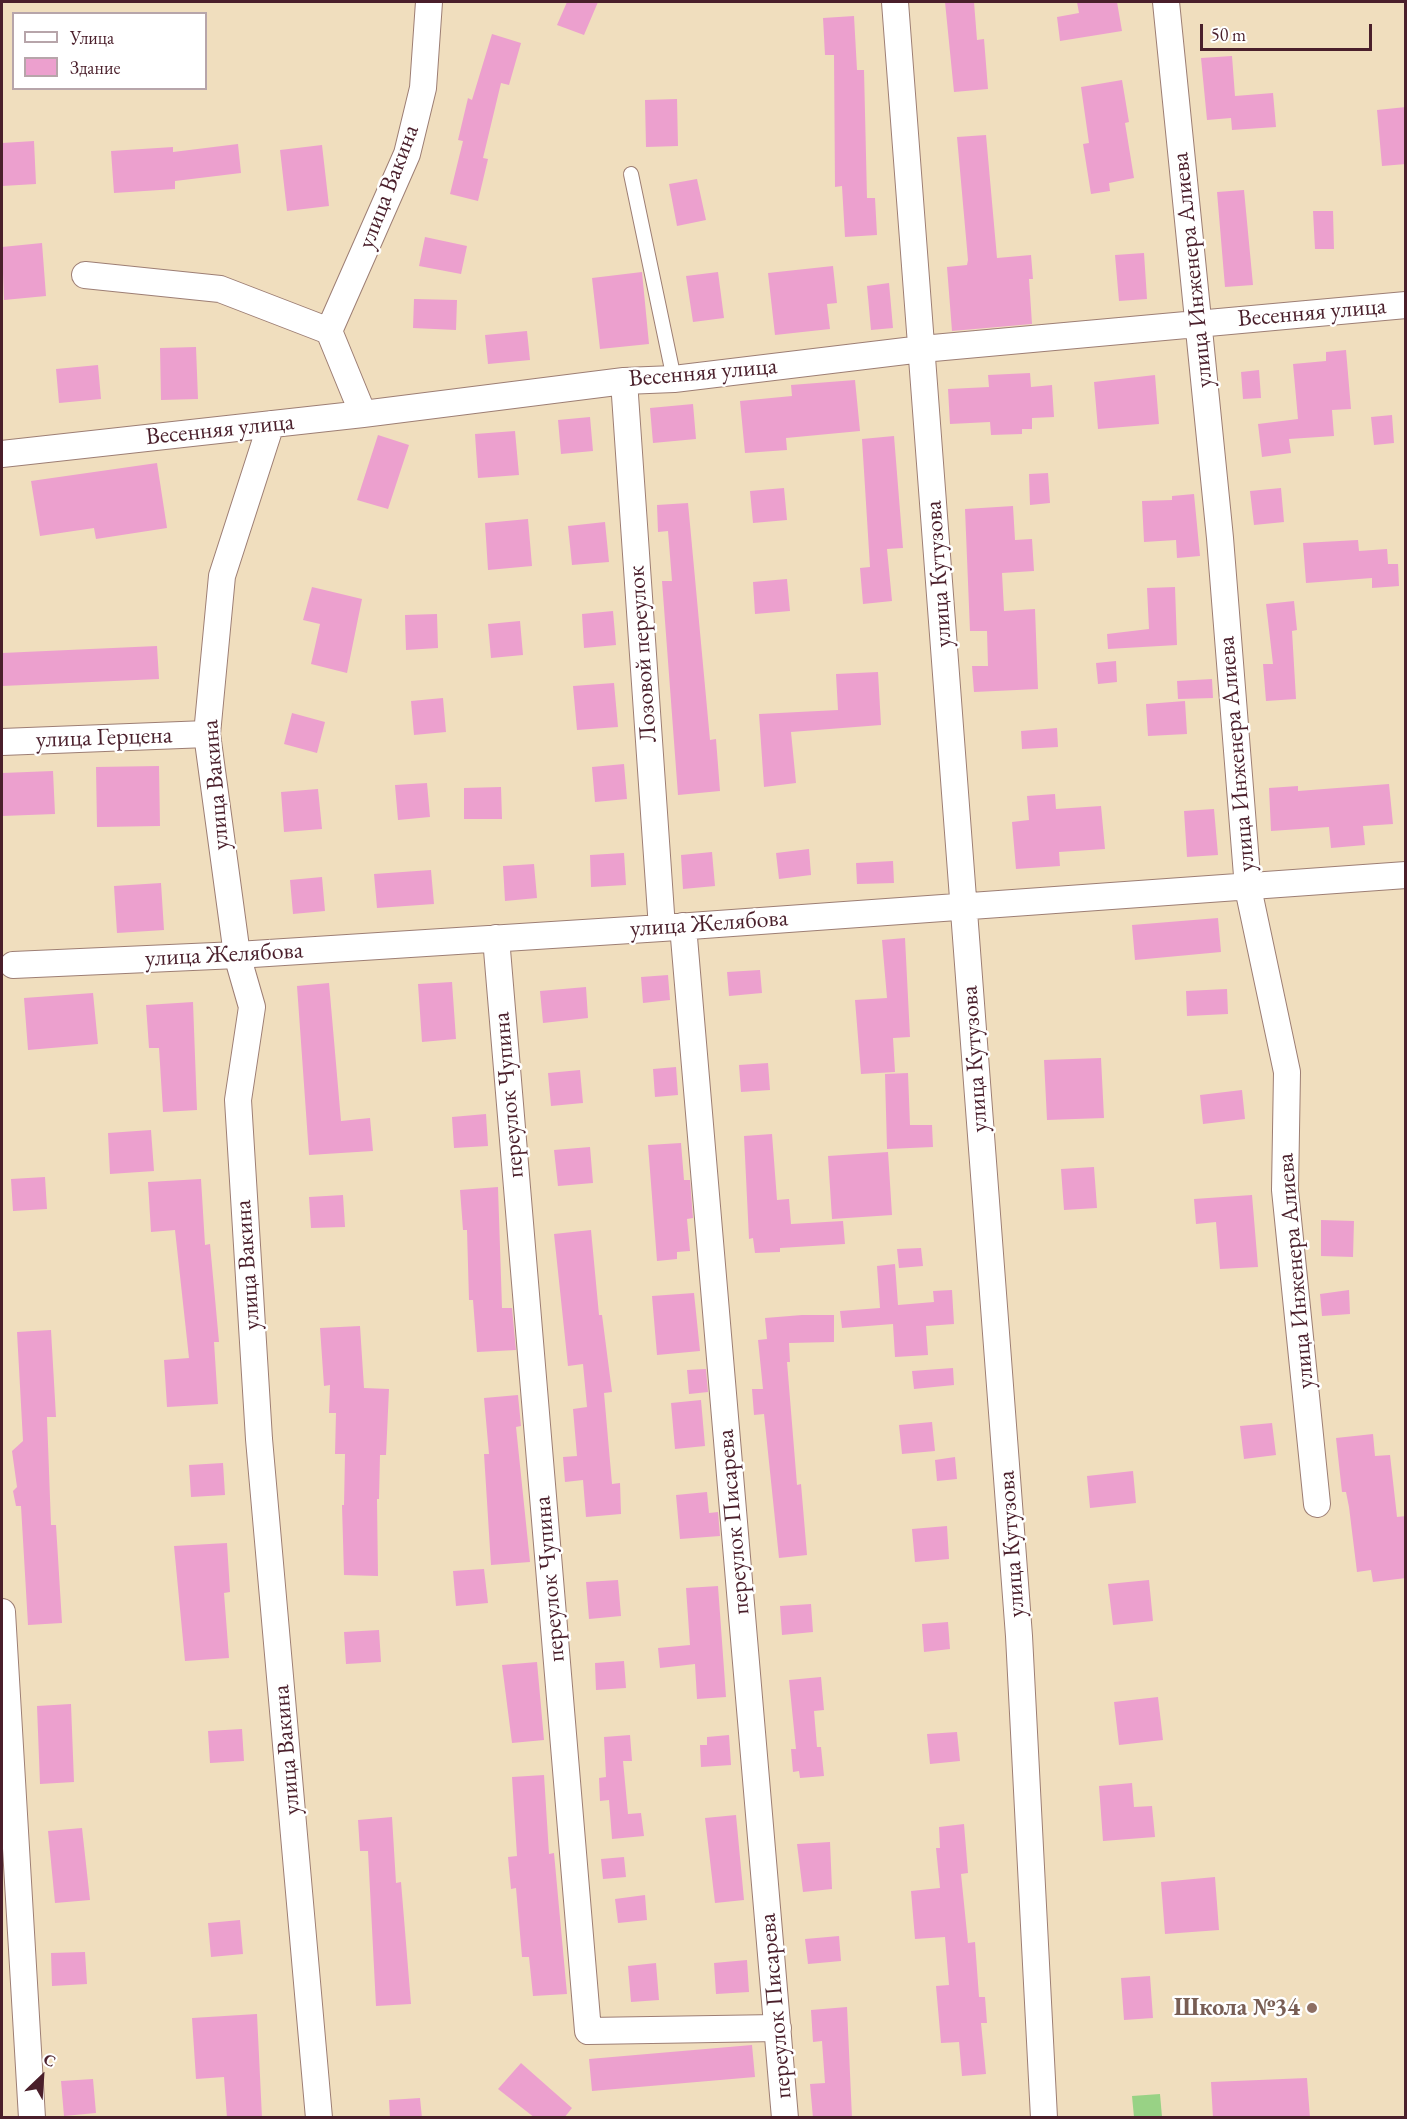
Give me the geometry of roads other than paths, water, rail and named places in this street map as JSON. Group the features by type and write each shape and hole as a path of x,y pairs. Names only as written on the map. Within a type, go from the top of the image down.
{"street":[{"name":"улица Вакина","path":"329,331 406,154 423,88 429,2"},
{"name":"улица Кутузова","path":"895,2 1019,1636 1044,2118"},
{"name":"улица Инженера Алиева","path":"1166,2 1220,538 1248,888 1287,1072 1285,1190 1317,1504"},
{"path":"85,274 220,289 329,331 363,414"},
{"name":"Весенняя улица","path":"2,454 363,414 624,381 674,379 922,349 1198,322 1406,305"},
{"name":"Лозовой переулок","path":"624,381 672,927"},
{"name":"улица Вакина","path":"271,424 222,576 207,734 237,955 252,1007 238,1100 259,1439 319,2118"},
{"name":"улица Герцена","path":"2,742 207,734"},
{"name":"улица Желябова","path":"13,965 237,955 672,927 1248,888 1406,875"},
{"name":"переулок Писарева","path":"672,927 785,2118"},
{"name":"переулок Чупина","path":"496,938 588,2031 778,2028"},
{"path":"2,1611 32,2118"}],"lane":[{"path":"631,174 674,379"}],"place":[{"name":"Школа №34","path":"1312,2008"}]}
